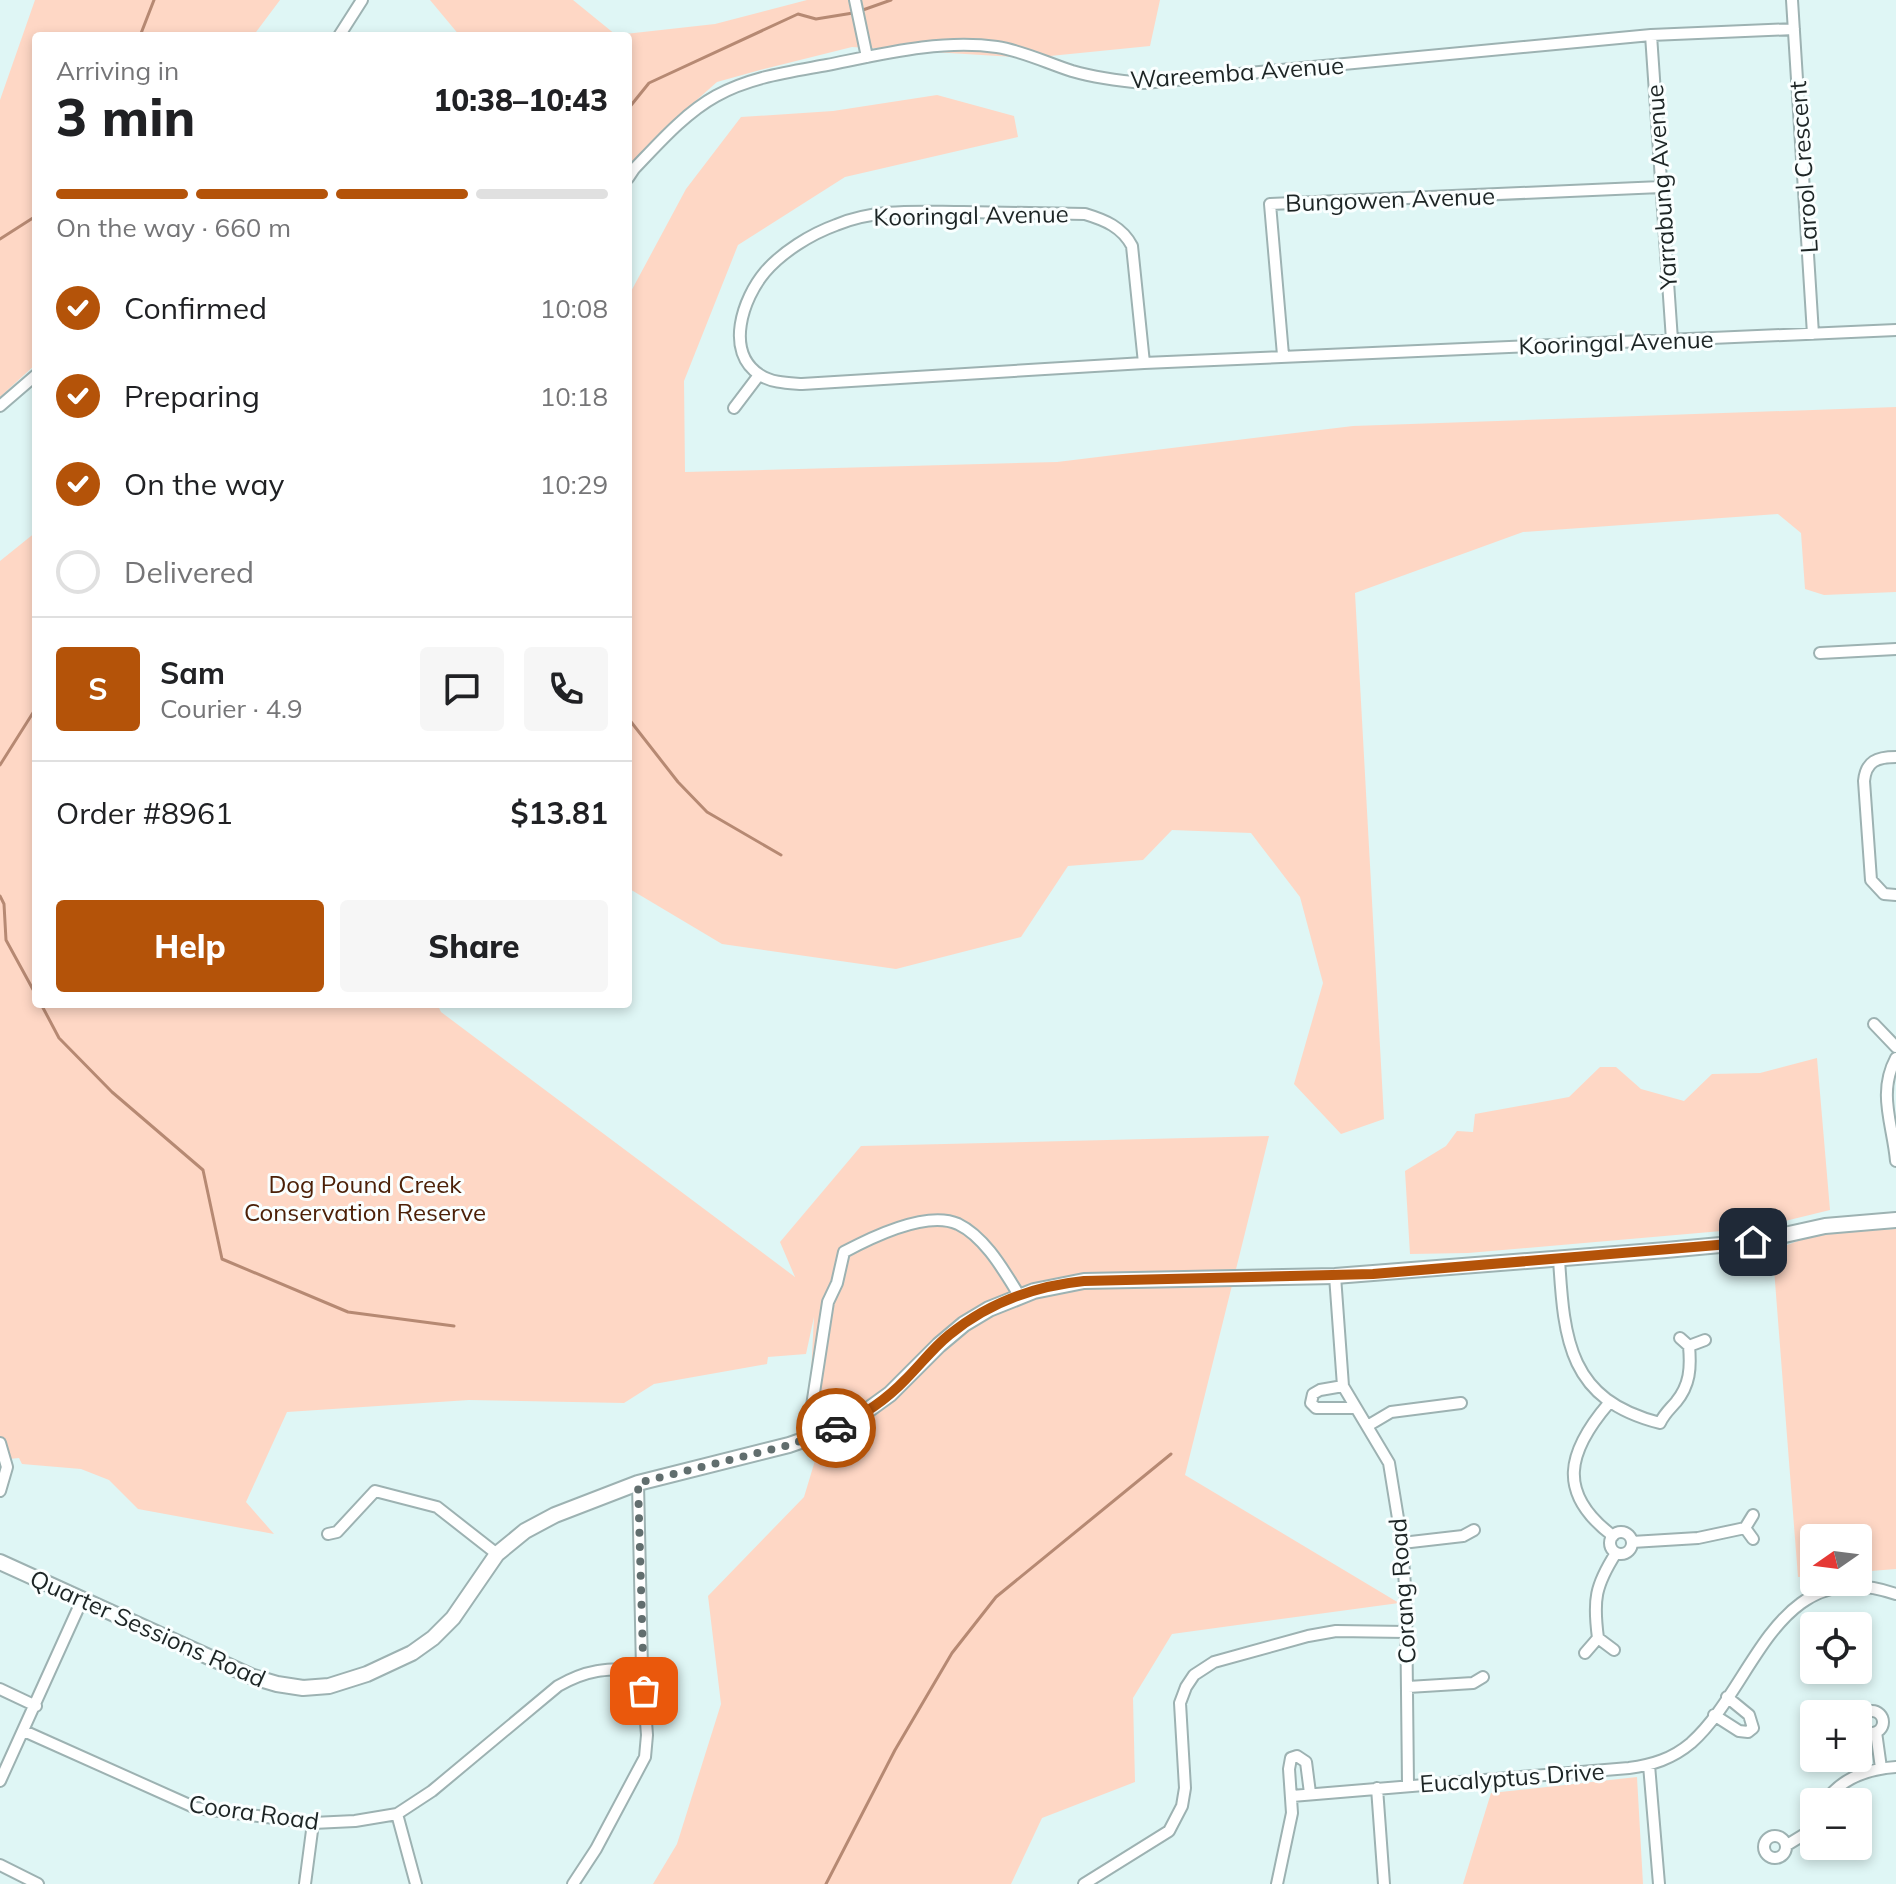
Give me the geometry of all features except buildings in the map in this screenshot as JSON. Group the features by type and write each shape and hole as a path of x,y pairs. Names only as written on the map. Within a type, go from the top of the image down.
{"main road":[{"name":"Quarter Sessions Road","path":"0,1562 253,1677 303,1688 329,1686 367,1674 412,1653 433,1638 453,1618 497,1554 537,1524 638,1483 815,1437 847,1423 875,1406 964,1324 1019,1295 1084,1281 1335,1276 1721,1246 1825,1226 1896,1220"}],"street":[{"path":"342,32 362,0"},
{"name":"Larool Crescent","path":"1792,0 1813,334"},
{"path":"855,2 867,57"},
{"name":"Wareemba Avenue","path":"632,172 682,122 712,98 740,84 867,57 950,45 1013,50 1073,71 1109,80 1144,83 1651,35 1794,29"},
{"name":"Yarrabung Avenue","path":"1651,35 1672,340"},
{"name":"Bungowen Avenue","path":"1283,355 1270,204 1661,187"},
{"name":"Kooringal Avenue","path":"1144,363 1132,246 1127,236 1113,224 1085,214 893,211 837,224 794,248 766,270 750,293 741,318 740,343 746,358 759,375 780,382 802,384 1283,355 1896,330"},
{"path":"734,408 759,375"},
{"path":"0,406 32,378"},
{"path":"1820,653 1896,649"},
{"path":"1896,757 1882,757 1870,762 1866,766 1864,781 1871,880 1884,894 1896,895"},
{"path":"1874,1024 1896,1047"},
{"path":"1896,1058 1887,1079 1886,1098 1896,1161"},
{"path":"815,1437 811,1412 828,1302 844,1252 891,1230 932,1220 957,1223 998,1262 1019,1295"},
{"path":"1559,1259 1562,1317 1568,1342 1578,1366 1609,1403 1660,1423 1687,1383 1689,1346"},
{"name":"Corang Road","path":"1335,1276 1343,1386 1389,1463 1402,1543 1406,1601 1408,1784"},
{"path":"833,1293 846,1294"},
{"path":"1680,1338 1689,1346"},
{"path":"1689,1346 1705,1340"},
{"path":"1343,1386 1320,1390 1313,1394 1311,1403 1316,1408 1356,1408"},
{"path":"1369,1425 1391,1412 1461,1403"},
{"path":"1609,1403 1588,1427 1574,1467 1579,1502 1597,1524 1613,1536"},
{"path":"0,1443 7,1467 0,1491"},
{"path":"573,1884 596,1849 645,1757 647,1724 642,1669 638,1483"},
{"path":"328,1534 337,1532 375,1491 437,1507 497,1554"},
{"path":"1632,1542 1698,1538 1745,1528 1753,1515"},
{"path":"1745,1528 1753,1539"},
{"path":"1402,1543 1463,1536 1474,1530"},
{"path":"1613,1536 1624,1533 1632,1542"},
{"path":"1613,1536 1611,1547 1616,1553"},
{"path":"1616,1553 1627,1552 1632,1542"},
{"path":"1585,1653 1598,1638 1595,1594 1601,1577 1616,1553"},
{"name":"Eucalyptus Drive","path":"1292,1796 1649,1765 1670,1757 1690,1743 1714,1715 1769,1634 1802,1602 1837,1589 1873,1587 1896,1594"},
{"path":"0,1781 82,1600"},
{"path":"1084,1884 1169,1831 1182,1806 1185,1788 1180,1703 1194,1675 1214,1662 1308,1636 1336,1631 1406,1632"},
{"path":"1598,1638 1614,1650"},
{"name":"Coora Road","path":"24,1731 196,1808 313,1823 355,1821 397,1814 432,1791 558,1686 579,1674 599,1669 642,1669"},
{"path":"1408,1687 1473,1683 1483,1677"},
{"path":"0,1689 36,1706"},
{"path":"1714,1715 1739,1731 1748,1732 1753,1728 1749,1715 1727,1697"},
{"path":"1876,1732 1881,1768"},
{"path":"1277,1884 1292,1813 1289,1762 1297,1756 1306,1762 1310,1793"},
{"path":"1649,1765 1659,1884"},
{"path":"1838,1788 1857,1775 1896,1767"},
{"path":"1377,1788 1384,1884"},
{"path":"397,1814 416,1884"},
{"path":"305,1884 313,1823"},
{"path":"1787,1845 1800,1837"},
{"path":"0,1865 34,1883"}],"green space":[{"path":"35,0 280,0 256,32 32,32 32,368 0,397 0,100"},
{"path":"430,0 573,0 612,32 457,32"},
{"path":"807,0 1160,0 1150,46 1030,58 852,47 717,82 664,129 632,182 632,33 715,24"},
{"path":"937,95 1014,116 1018,137 845,177 738,245 684,381 685,472 1057,462 1353,426 1896,407 1896,592 1824,595 1805,589 1801,533 1778,514 1523,532 1355,593 1384,1119 1341,1134 1294,1084 1323,983 1300,897 1251,833 1172,830 1143,860 1068,866 1021,937 896,969 722,944 632,890 632,290 686,189 741,117 833,111"},
{"name":"Dog Pound Creek Conservation Reserve","path":"32,535 32,1008 439,1008 795,1277 780,1242 861,1146 1269,1136 1185,1475 1399,1603 1172,1634 1133,1698 1135,1782 1042,1818 1011,1884 653,1884 677,1844 721,1704 708,1596 804,1497 817,1454 808,1432 814,1317 806,1354 768,1357 767,1364 654,1384 624,1403 469,1400 287,1412 246,1502 274,1534 138,1509 109,1480 81,1469 22,1464 19,1458 9,1459 0,1437 0,561"},
{"path":"1817,1058 1830,1210 1756,1228 1468,1253 1410,1254 1405,1171 1446,1146 1457,1131 1473,1132 1475,1114 1569,1097 1600,1067 1616,1067 1641,1089 1684,1101 1712,1074 1760,1073"},
{"path":"1896,1229 1896,1569 1872,1571 1872,1524 1800,1524 1798,1577 1773,1256 1776,1249 1820,1233"},
{"path":"1637,1777 1643,1884 1463,1884 1491,1793"}],"waterway":[{"path":"142,32 154,0"},
{"path":"860,11 891,0"},
{"path":"632,104 649,83 798,14 816,19 853,13"},
{"path":"0,239 32,219"},
{"path":"0,765 32,714"},
{"path":"632,723 678,782 707,812 781,855"},
{"path":"0,896 4,904 6,940 32,988"},
{"path":"43,1008 59,1038 112,1092 203,1170 222,1259 348,1312 454,1326"},
{"path":"826,1884 895,1750 952,1653 996,1597 1171,1454"}],"way so far":[{"path":"644,1691 638,1483 789,1445 836,1428"}],"route":[{"path":"836,1428 890,1394 964,1324 1008,1300 1049,1287 1084,1281 1373,1274 1753,1242"}]}
